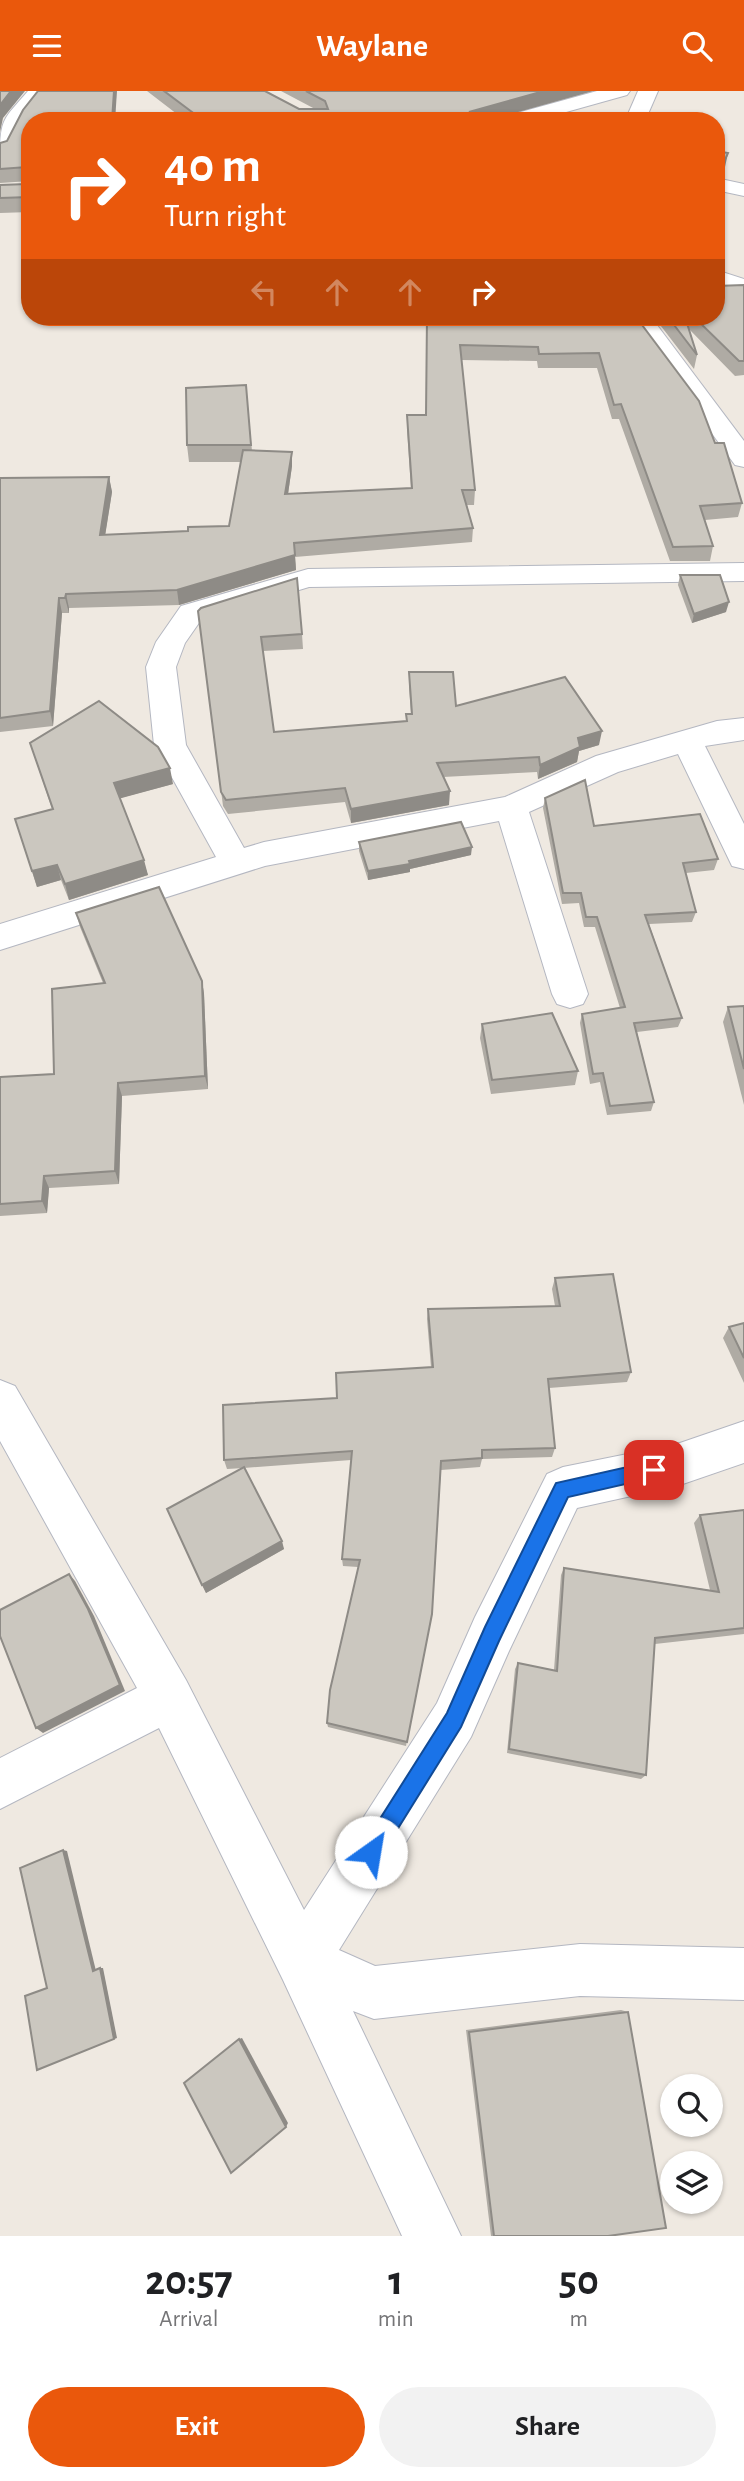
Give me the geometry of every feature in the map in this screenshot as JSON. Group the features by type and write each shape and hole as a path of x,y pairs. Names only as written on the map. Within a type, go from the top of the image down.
{"street":[{"path":"1,142 14,120 39,91"},
{"path":"543,112 620,91"},
{"path":"639,112 648,91"},
{"path":"725,186 744,190"},
{"path":"725,280 744,287"},
{"path":"646,326 744,459"},
{"path":"235,862 170,745 161,667 171,642 191,614 308,578 744,572"},
{"path":"0,937 264,854 511,807 607,764 717,732 744,729"},
{"path":"687,741 744,857"},
{"path":"511,807 570,994"},
{"path":"0,1400 169,1697 302,1961 432,2236"},
{"path":"302,1961 454,1720 492,1634 563,1489 677,1465 744,1442"},
{"path":"0,1784 169,1697"},
{"path":"302,1961 374,1993 580,1970 744,1974"}],"building":[{"path":"0,91 11,91 0,105"},
{"path":"38,91 114,91 113,112 22,112"},
{"path":"164,91 265,91 299,109 328,109 325,101 306,91 544,91 469,112 192,112"},
{"path":"21,114 21,167 0,169 0,143 7,141"},
{"path":"21,184 21,197 0,198 0,185"},
{"path":"744,285 744,361 739,361 703,326 725,326 725,286"},
{"path":"427,326 643,326 699,401 715,443 724,443 742,503 700,506 713,546 673,547 621,404 614,405 599,353 539,354 538,347 460,345 475,490 462,490 473,528 294,543 295,555 177,590 66,594 65,598 59,598 50,711 0,718 0,478 109,477 100,535 188,531 188,527 229,526 243,450 292,452 285,494 412,488 407,415 426,415"},
{"path":"675,326 688,326 697,355"},
{"path":"246,385 251,445 187,445 186,388"},
{"path":"680,575 720,575 729,602 694,614"},
{"path":"297,578 302,634 261,637 274,732 407,721 406,714 412,714 409,672 453,672 456,706 565,677 602,731 578,738 580,747 540,765 539,757 437,763 450,791 351,809 345,788 226,800 221,792 198,611"},
{"path":"99,701 158,747 170,768 114,783 144,860 65,884 57,865 32,871 15,819 53,809 30,743"},
{"path":"585,780 594,826 700,814 718,859 683,863 696,912 645,915 682,1018 634,1023 654,1102 610,1106 603,1073 593,1074 582,1014 625,1007 597,917 586,917 581,893 563,893 545,798"},
{"path":"461,822 472,847 409,861 410,864 368,871 359,842"},
{"path":"159,887 202,981 205,1076 118,1083 115,1171 44,1176 42,1201 0,1204 0,1077 54,1074 52,989 105,983 76,913"},
{"path":"744,1006 744,1069 728,1007"},
{"path":"552,1013 578,1071 492,1080 482,1024"},
{"path":"613,1274 631,1372 548,1379 555,1448 482,1450 482,1458 441,1461 432,1614 407,1742 327,1723 330,1690 360,1560 342,1559 352,1451 224,1460 223,1405 337,1398 336,1373 433,1367 428,1309 560,1306 555,1278"},
{"path":"744,1323 744,1358 729,1327"},
{"path":"244,1467 282,1541 202,1585 167,1509"},
{"path":"744,1510 744,1628 655,1638 646,1775 509,1749 518,1663 557,1671 564,1568 719,1592 700,1515"},
{"path":"69,1574 88,1609 120,1685 36,1728 0,1636 0,1610"},
{"path":"63,1850 93,1971 100,1968 114,2039 37,2070 25,1996 47,1988 20,1868"},
{"path":"628,2012 660,2194 660,2214 664,2214 666,2228 608,2236 494,2236 469,2032"},
{"path":"239,2039 286,2127 231,2173 184,2083"}],"route":[{"path":"371,1852 454,1720 492,1634 563,1489 654,1470"}]}
